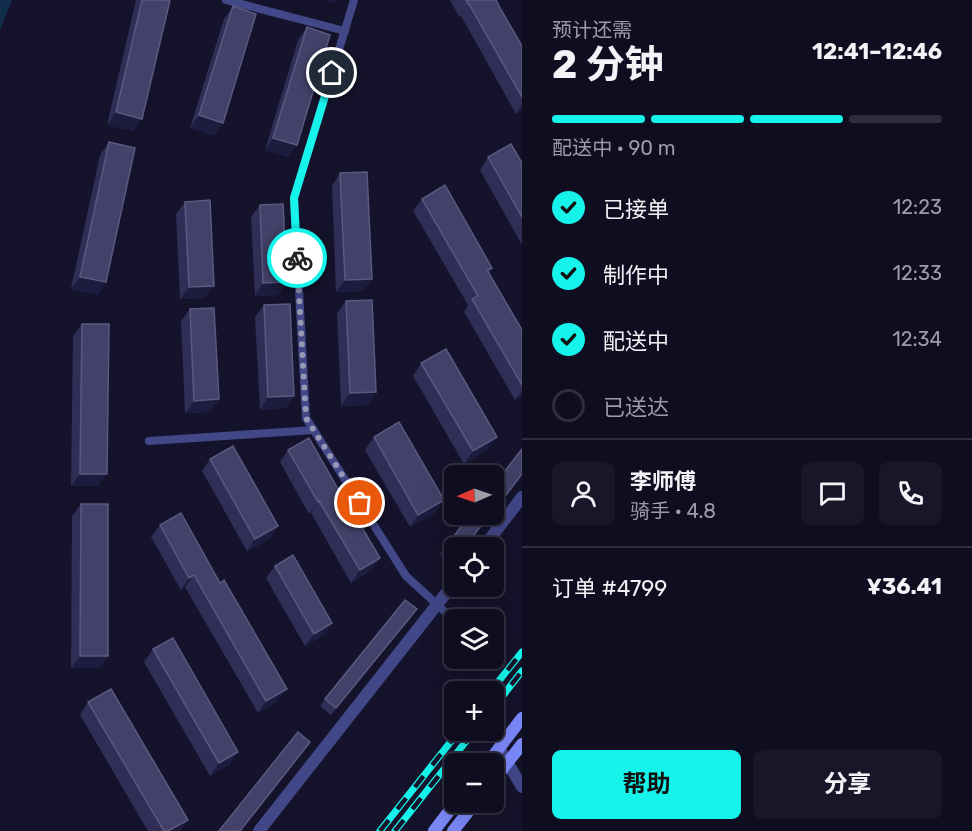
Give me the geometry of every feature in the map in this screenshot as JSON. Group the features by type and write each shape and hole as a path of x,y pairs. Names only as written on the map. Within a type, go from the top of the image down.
{"street":[{"path":"491,537 522,497"},
{"path":"259,831 444,597"},
{"path":"495,753 522,718"},
{"path":"504,766 522,744"},
{"path":"499,748 522,787"},
{"path":"434,831 448,813"},
{"path":"453,831 467,813"}],"lane":[{"path":"226,0 345,31"},
{"path":"354,0 294,198 306,418 406,576 444,611"},
{"path":"149,441 314,430"}],"water":[{"path":"0,0 12,0 0,30"}],"building":[{"path":"142,0 170,0 142,119 116,112"},
{"path":"466,0 496,0 522,46 522,97 469,4"},
{"path":"233,6 256,14 223,123 199,115"},
{"path":"307,27 330,35 297,145 273,138"},
{"path":"109,142 135,148 106,282 80,277"},
{"path":"511,144 522,163 522,217 488,157"},
{"path":"367,172 372,279 345,280 340,173"},
{"path":"445,185 492,268 487,270 522,330 522,385 472,299 478,296 422,199"},
{"path":"210,200 214,286 189,287 185,202"},
{"path":"283,204 287,282 263,283 260,205"},
{"path":"372,300 376,392 350,393 346,301"},
{"path":"290,304 294,396 268,397 264,305"},
{"path":"214,308 219,399 194,401 190,309"},
{"path":"82,324 109,324 107,474 80,474"},
{"path":"446,349 497,437 473,451 421,363"},
{"path":"399,422 444,500 418,515 374,437"},
{"path":"309,438 380,558 360,570 288,450"},
{"path":"233,446 278,526 255,539 210,459"},
{"path":"522,449 522,474 504,498 504,472"},
{"path":"81,504 108,504 108,656 80,656"},
{"path":"181,513 220,583 224,580 287,689 266,701 194,575 189,578 160,525"},
{"path":"462,525 482,525 472,537 453,537"},
{"path":"293,555 332,623 314,634 275,566"},
{"path":"405,600 417,609 336,708 325,699"},
{"path":"173,638 238,752 219,763 153,649"},
{"path":"111,689 188,820 168,831 164,831 88,702"},
{"path":"298,732 310,742 240,831 219,831"}],"railway":[{"path":"499,681 522,652"},
{"path":"504,694 522,671"},
{"path":"380,831 451,741"},
{"path":"395,831 466,741"}],"way so far":[{"path":"297,258 306,418 360,503"}],"route":[{"path":"297,258 294,198 332,73"}]}
